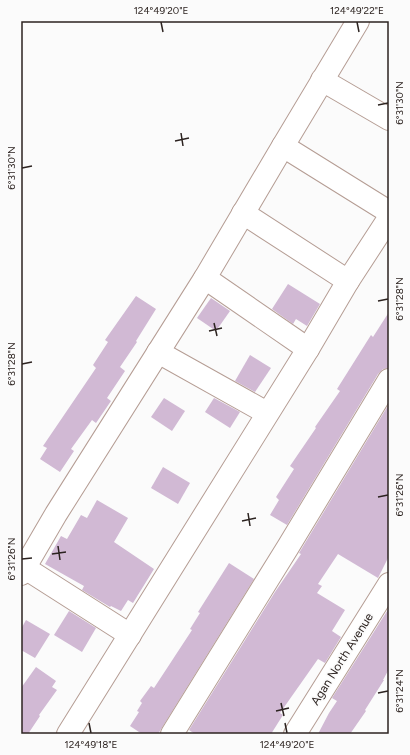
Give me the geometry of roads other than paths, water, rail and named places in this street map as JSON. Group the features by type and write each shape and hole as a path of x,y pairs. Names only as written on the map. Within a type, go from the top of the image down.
{"street":[{"path":"130,635 23,571 60,508 205,278 358,21"},
{"path":"322,80 389,119"},
{"path":"283,146 389,212"},
{"path":"243,213 348,281"},
{"path":"68,734 308,349 348,281 389,218"},
{"path":"205,278 308,349"},
{"path":"158,352 267,413"},
{"path":"172,734 284,554 389,380"},
{"name":"Agan North Avenue","path":"295,734 389,584"}]}
